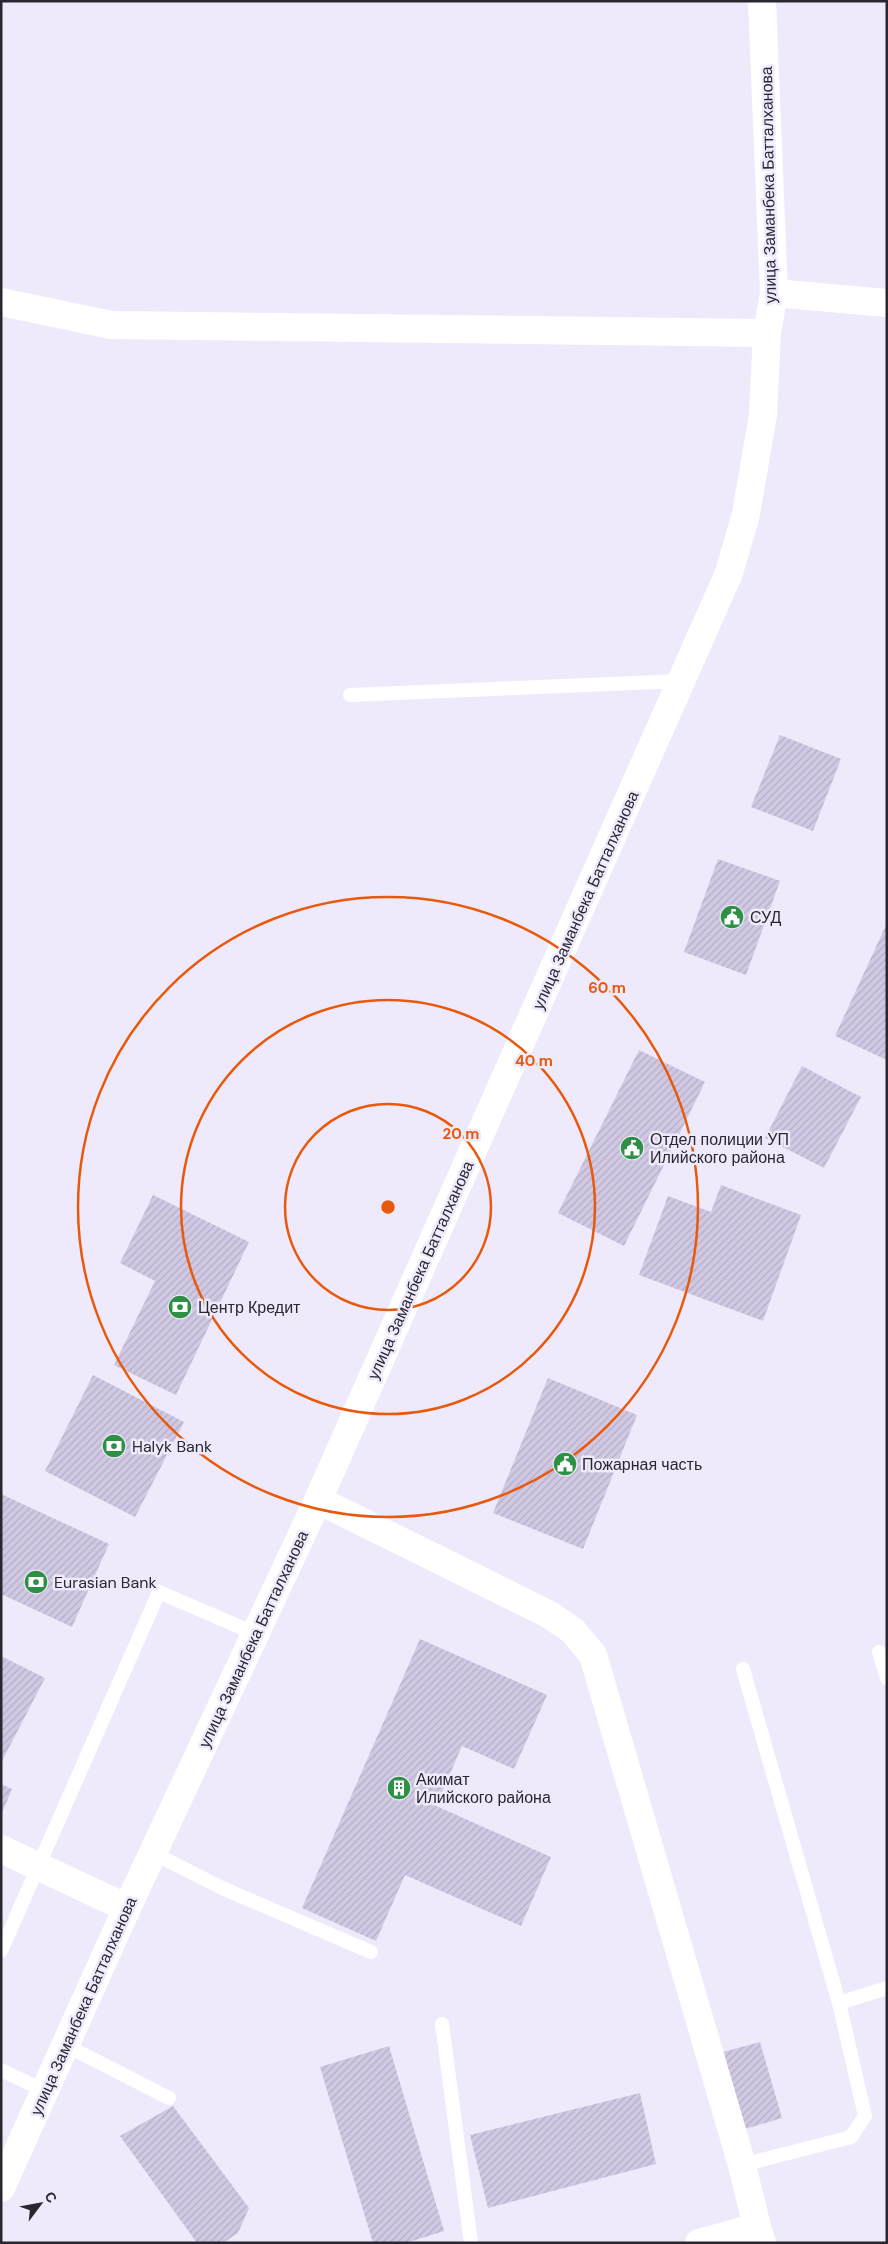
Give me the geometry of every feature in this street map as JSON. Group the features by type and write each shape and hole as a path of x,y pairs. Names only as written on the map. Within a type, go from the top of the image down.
{"main road":[{"name":"улица Заманбека Батталханова","path":"1,2188 127,1908 318,1500 729,573 746,514 763,415 767,333 774,293 762,1"},
{"path":"774,293 887,303"},
{"path":"1,302 111,325 767,333"},
{"path":"318,1500 550,1615 573,1631 593,1655 742,2166 759,2235 699,2243"},
{"path":"1,1849 127,1908"}],"lane":[{"path":"350,695 682,680"},
{"path":"1,1951 40,1867 159,1592 256,1634"},
{"path":"879,1652 887,1678"},
{"path":"742,2166 851,2137 864,2116 839,2003 743,1669"},
{"path":"153,1853 222,1888 371,1952"},
{"path":"839,2003 887,1988"},
{"path":"442,2024 471,2243"},
{"path":"65,2045 169,2098"},
{"path":"1,2070 45,2091"}],"building":[{"path":"780,735 841,759 813,831 751,807"},
{"name":"СУД","path":"718,859 780,881 746,975 684,952"},
{"path":"887,923 887,1060 835,1036"},
{"name":"Отдел полиции УП Илийского района","path":"639,1050 705,1082 624,1246 558,1213"},
{"path":"802,1066 861,1097 824,1168 765,1138"},
{"path":"721,1185 801,1215 763,1321 639,1275 668,1196 711,1212"},
{"name":"Центр Кредит","path":"153,1195 249,1242 176,1395 114,1365 155,1281 120,1263"},
{"name":"Halyk Bank","path":"93,1375 184,1422 135,1517 45,1471"},
{"name":"Пожарная часть","path":"548,1378 637,1415 583,1549 493,1513"},
{"path":"1,1494 109,1544 72,1627 1,1594"},
{"name":"Акимат Илийского района","path":"420,1639 547,1695 514,1769 462,1746 436,1806 551,1857 521,1926 405,1875 376,1941 302,1908"},
{"path":"1,1656 45,1678 1,1763"},
{"path":"1,1784 12,1789 1,1815"},
{"path":"760,2042 782,2118 745,2129 723,2052"},
{"path":"389,2046 444,2231 406,2243 373,2243 320,2067"},
{"path":"640,2093 656,2164 488,2208 470,2135"},
{"path":"173,2106 249,2208 238,2233 223,2243 197,2243 120,2136"}],"place":[{"name":"СУД","path":"732,917"},
{"name":"Отдел полиции УП Илийского района","path":"632,1148"},
{"name":"Центр Кредит","path":"180,1307"},
{"name":"Halyk Bank","path":"114,1446"},
{"name":"Пожарная часть","path":"565,1464"},
{"name":"Eurasian Bank","path":"36,1582"},
{"name":"Акимат Илийского района","path":"399,1788"}]}
